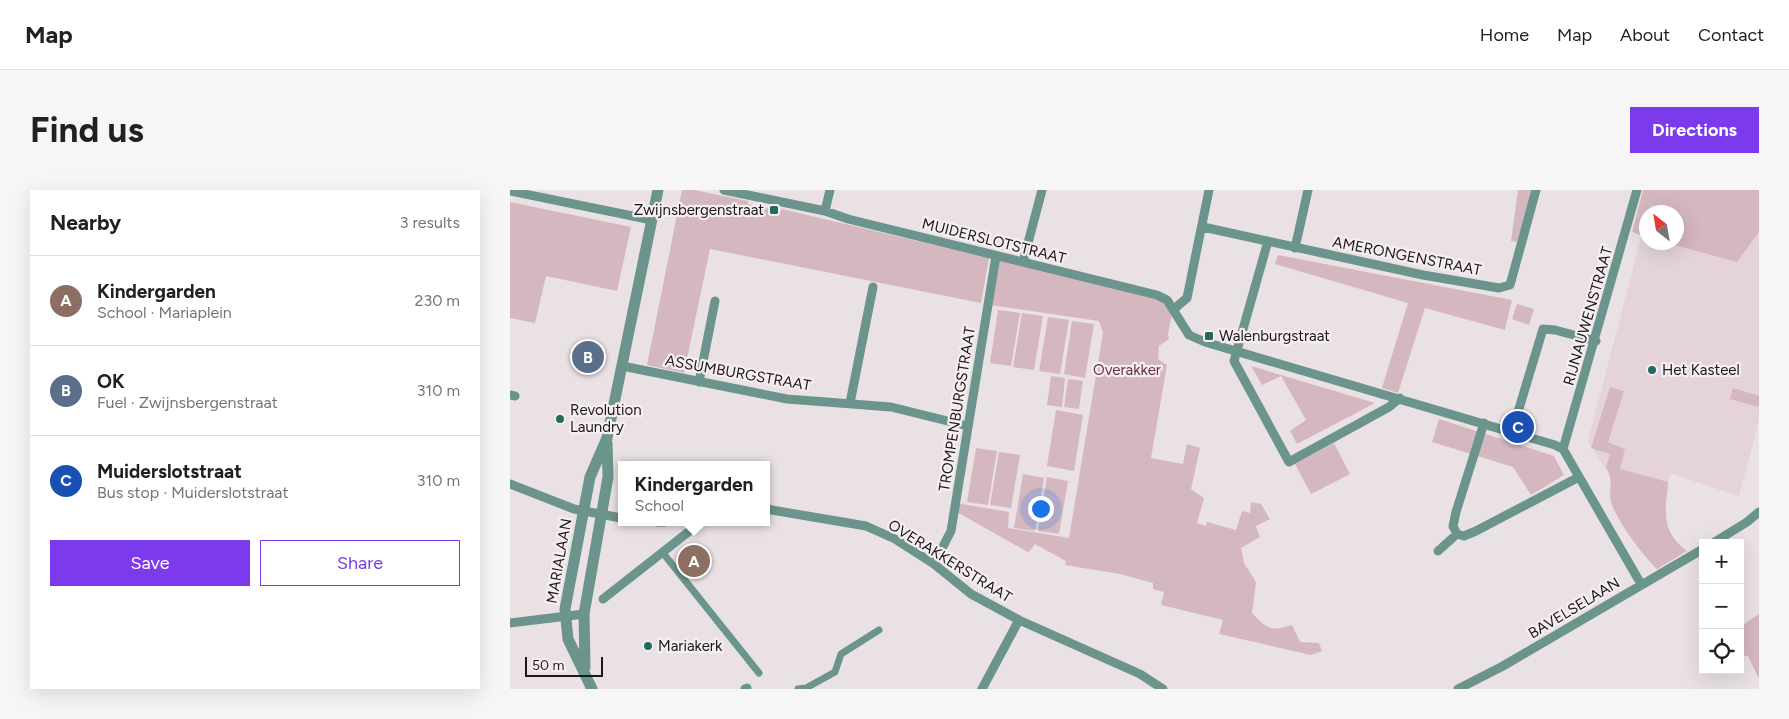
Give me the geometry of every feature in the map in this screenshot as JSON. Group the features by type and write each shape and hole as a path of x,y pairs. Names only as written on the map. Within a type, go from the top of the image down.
{"street":[{"path":"584,511 590,477 607,438 658,190"},
{"name":"MUIDERSLOTSTRAAT","path":"724,190 825,211 848,219 1157,295 1167,300 1189,335 1236,352 1400,398 1563,449"},
{"path":"825,211 830,190"},
{"path":"1023,262 1042,190"},
{"path":"1174,309 1187,298 1210,190"},
{"path":"1295,248 1308,190"},
{"name":"AMERONGENSTRAAT","path":"1203,226 1268,240 1295,248 1499,288 1510,285 1536,190"},
{"name":"RIJNAUWENSTRAAT","path":"1563,449 1638,190"},
{"path":"510,191 520,191 652,220"},
{"path":"1268,240 1234,360 1288,462 1389,407 1400,398"},
{"name":"TROMPENBURGSTRAAT","path":"934,564 951,531 996,256"},
{"path":"850,404 873,287"},
{"path":"699,382 715,301"},
{"path":"1512,432 1542,329 1555,330 1596,340"},
{"name":"ASSUMBURGSTRAAT","path":"622,366 787,400 891,407 968,426"},
{"path":"1484,423 1456,512 1453,526 1457,534 1464,536 1476,531 1579,477"},
{"path":"601,515 608,477 607,438"},
{"path":"1563,449 1641,584"},
{"path":"510,484 584,511 618,517"},
{"name":"OVERAKKERSTRAAT","path":"770,510 866,526 895,539 934,564 971,594 1019,620 1140,674 1163,689"},
{"name":"MARIALAAN","path":"584,511 564,617 568,640 585,670 592,689"},
{"path":"1719,539 1759,512"},
{"name":"MARIALAAN","path":"585,670 584,614 601,515"},
{"path":"604,599 696,526"},
{"path":"1438,551 1457,534"},
{"name":"BAVELSELAAN","path":"1458,689 1503,666 1699,551"},
{"path":"663,553 759,673"},
{"name":"MARIALAAN","path":"564,617 584,614"},
{"path":"510,623 564,617"},
{"path":"982,689 1019,620"},
{"path":"798,689 806,688 835,672 841,654 879,630"}],"shaded area":[{"path":"1759,190 1759,420 1739,496 1670,473 1659,553 1588,441 1639,246 1639,250 1684,250 1684,210"}],"green space":[{"path":"682,190 694,190 748,201 748,204 781,211 782,209 989,258 981,303 710,249 684,373 647,365"},
{"path":"1518,190 1532,190 1517,242 1511,241"},
{"path":"1643,190 1759,190 1759,232 1737,262 1684,248 1684,205 1639,205"},
{"path":"510,202 631,227 617,291 546,276 535,323 510,318"},
{"path":"1639,205 1639,234 1632,232"},
{"path":"1278,255 1512,300 1505,330 1425,308 1398,393 1382,388 1408,303 1275,264"},
{"name":"Overakker","path":"998,260 1169,302 1173,308 1168,334 1169,339 1159,346 1158,359 1167,365 1151,458 1183,464 1187,444 1200,448 1191,489 1204,498 1197,523 1206,526 1207,522 1236,530 1242,511 1250,513 1251,502 1261,504 1270,519 1256,526 1260,537 1241,548 1244,563 1256,582 1252,613 1270,628 1292,625 1300,642 1319,643 1322,651 1311,655 1219,634 1223,620 1161,605 1164,592 1153,589 1153,583 1120,574 1065,565 1066,561 1035,544 1029,552 1026,551 955,511 956,503 1009,512 1008,528 1069,538 1103,333 1099,321 990,305"},
{"path":"1517,304 1534,309 1529,325 1512,319"},
{"path":"998,310 1020,313 1011,366 990,363"},
{"path":"1022,313 1043,316 1034,370 1013,367"},
{"path":"1048,317 1069,320 1060,374 1039,371"},
{"path":"1072,321 1094,324 1085,378 1064,374"},
{"path":"1251,366 1375,403 1297,444 1290,431 1306,420 1281,376 1262,385"},
{"path":"1051,376 1065,378 1062,407 1047,405"},
{"path":"1068,379 1083,381 1079,409 1064,407"},
{"path":"1610,387 1624,391 1608,442 1625,449 1620,469 1668,482 1666,512 1669,529 1679,544 1687,551 1657,569 1632,539 1612,505 1610,495 1611,482 1606,467 1610,454 1591,448"},
{"path":"1733,388 1759,396 1759,407 1730,399"},
{"path":"1056,410 1083,415 1074,471 1047,466"},
{"path":"1439,419 1554,456 1564,475 1531,495 1513,467 1432,442"},
{"path":"1334,443 1350,474 1311,494 1295,464"},
{"path":"976,448 997,451 988,505 967,502"},
{"path":"999,452 1020,455 1011,508 990,505"},
{"path":"1023,474 1044,478 1035,531 1014,528"},
{"path":"1047,477 1068,481 1059,534 1038,531"},
{"path":"1759,614 1759,679 1748,656 1744,656 1744,624"}],"place":[{"name":"Zwijnsbergenstraat","path":"774,210"},
{"name":"Walenburgstraat","path":"1209,336"},
{"name":"OK","path":"588,357"},
{"name":"Het Kasteel","path":"1652,370"},
{"name":"Revolution Laundry","path":"560,419"},
{"name":"Muiderslotstraat","path":"1518,427"},
{"name":"Kindergarden","path":"694,561"},
{"name":"Mariakerk","path":"648,646"}]}
